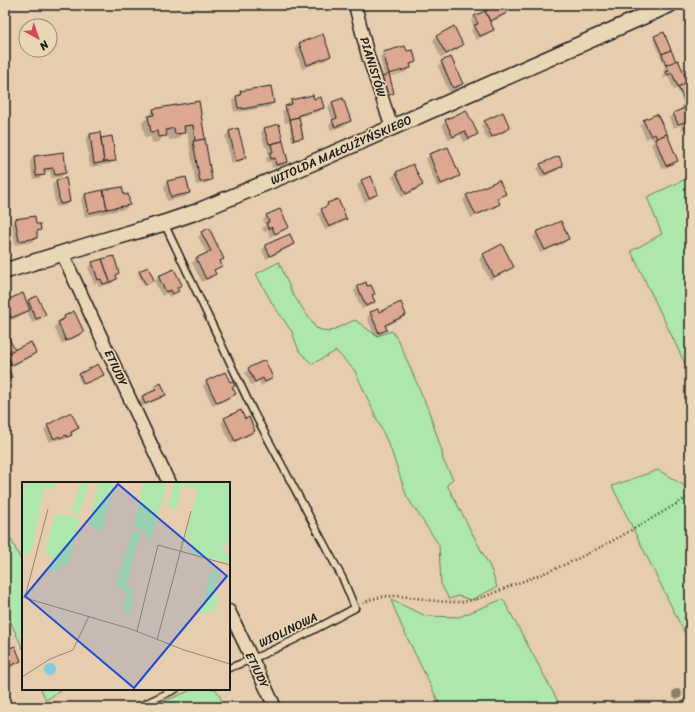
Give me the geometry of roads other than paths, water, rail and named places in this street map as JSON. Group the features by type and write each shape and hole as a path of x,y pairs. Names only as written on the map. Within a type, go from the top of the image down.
{"street":[{"name":"PIANISTÓW","path":"355,5 368,56 392,128"},
{"name":"WITOLDA MAŁCUŻYŃSKIEGO","path":"5,271 164,224 196,212 287,174 669,5"},
{"name":"ETIUDY","path":"62,253 170,482"},
{"name":"ETIUDY","path":"230,613 275,707"}],"lane":[{"name":"WIOLINOWA","path":"164,224 253,411 343,579 355,608 252,659 230,668"},
{"path":"138,707 174,690"}]}
